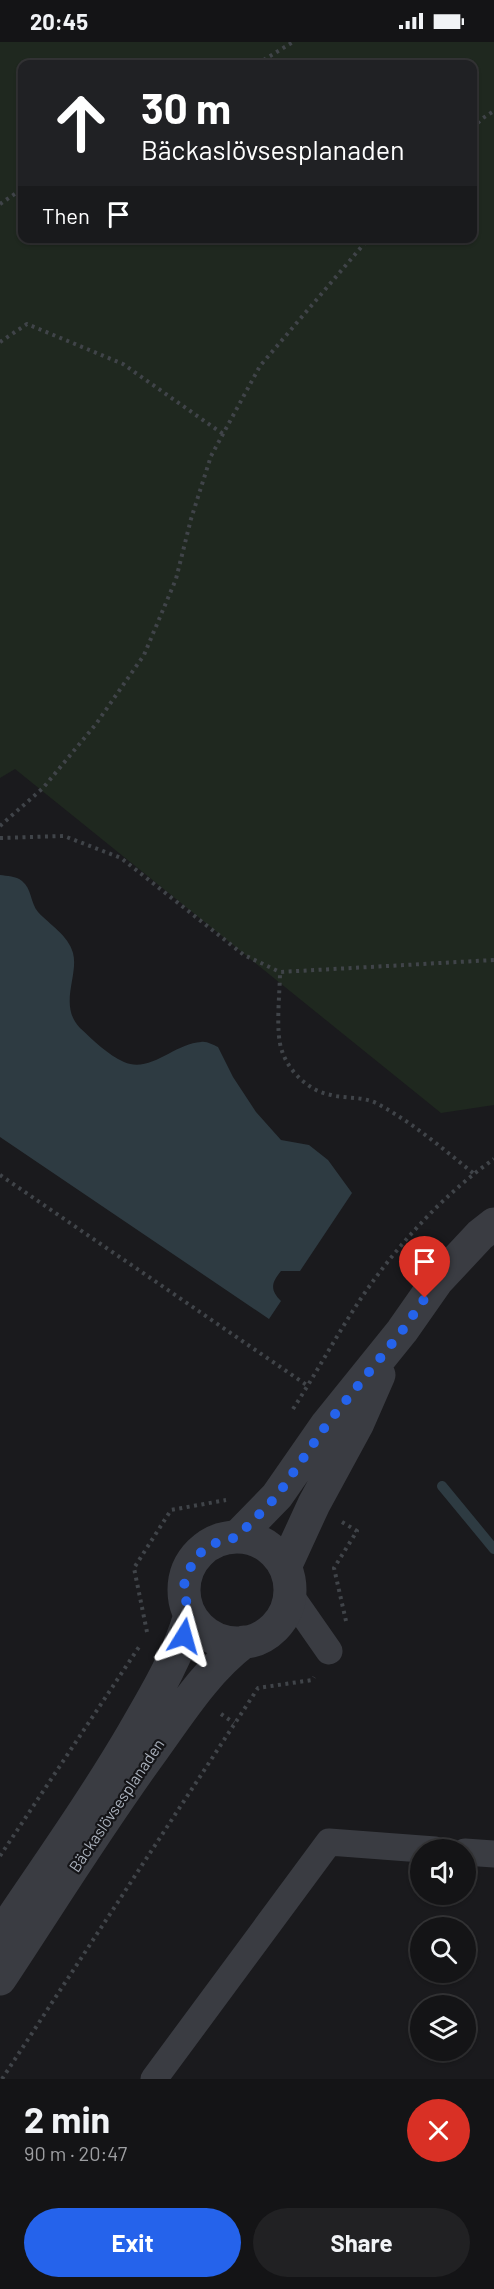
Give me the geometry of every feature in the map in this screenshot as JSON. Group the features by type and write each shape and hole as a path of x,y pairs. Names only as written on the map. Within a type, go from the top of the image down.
{"street":[{"path":"237,1537 277,1496 327,1424 402,1331 437,1281 480,1235 494,1224"},
{"path":"329,1651 287,1581 273,1551 265,1545 237,1537 209,1545 190,1566 184,1585 184,1594 190,1614 201,1629 209,1635 226,1642 244,1642 262,1637 275,1627 284,1615 287,1581 298,1536 358,1424 402,1331"},
{"name":"Bäckaslövsesplanaden","path":"0,1936 135,1730 166,1676 184,1636 190,1614"},
{"name":"Bäckaslövsesplanaden","path":"0,1978 133,1777 193,1694 216,1667 244,1642"},
{"path":"154,2079 329,1842 410,1848"},
{"path":"476,1853 494,1854"}],"path":[{"path":"264,60 294,42"},
{"path":"477,123 494,111"},
{"path":"0,204 18,192"},
{"path":"0,826 43,788 81,743 144,655 176,579 191,519 211,456 260,366 365,243"},
{"path":"0,342 27,324 123,364 223,434"},
{"path":"0,838 64,836 121,858 244,955 280,972 494,960"},
{"path":"280,972 279,1022 282,1050 294,1071 309,1087 331,1096 353,1096 374,1102 416,1127 473,1173"},
{"path":"290,1413 356,1306 386,1264 420,1225 473,1173 494,1159"},
{"path":"0,1175 308,1386"},
{"path":"147,1634 135,1568 171,1510 235,1498"},
{"path":"2,2079 258,1688 312,1680 347,1620 334,1568 357,1531"},
{"path":"0,1856 141,1643"}],"shaded area":[{"path":"0,42 494,42 494,1105 441,1113 15,769 0,778"},
{"path":"0,875 17,878 25,884 38,912 71,947 74,971 70,990 70,1010 80,1028 95,1042 118,1059 134,1065 153,1061 191,1044 205,1042 218,1047 233,1077 256,1112 281,1140 309,1145 328,1160 352,1193 300,1271 281,1271 278,1275 273,1286 281,1301 269,1319 0,1137"}],"waterway":[{"path":"442,1486 494,1549"}],"route":[{"path":"184,1636 190,1614 184,1594 184,1585 195,1558 209,1545 237,1537 277,1496 358,1382 402,1331 425,1298"}]}
